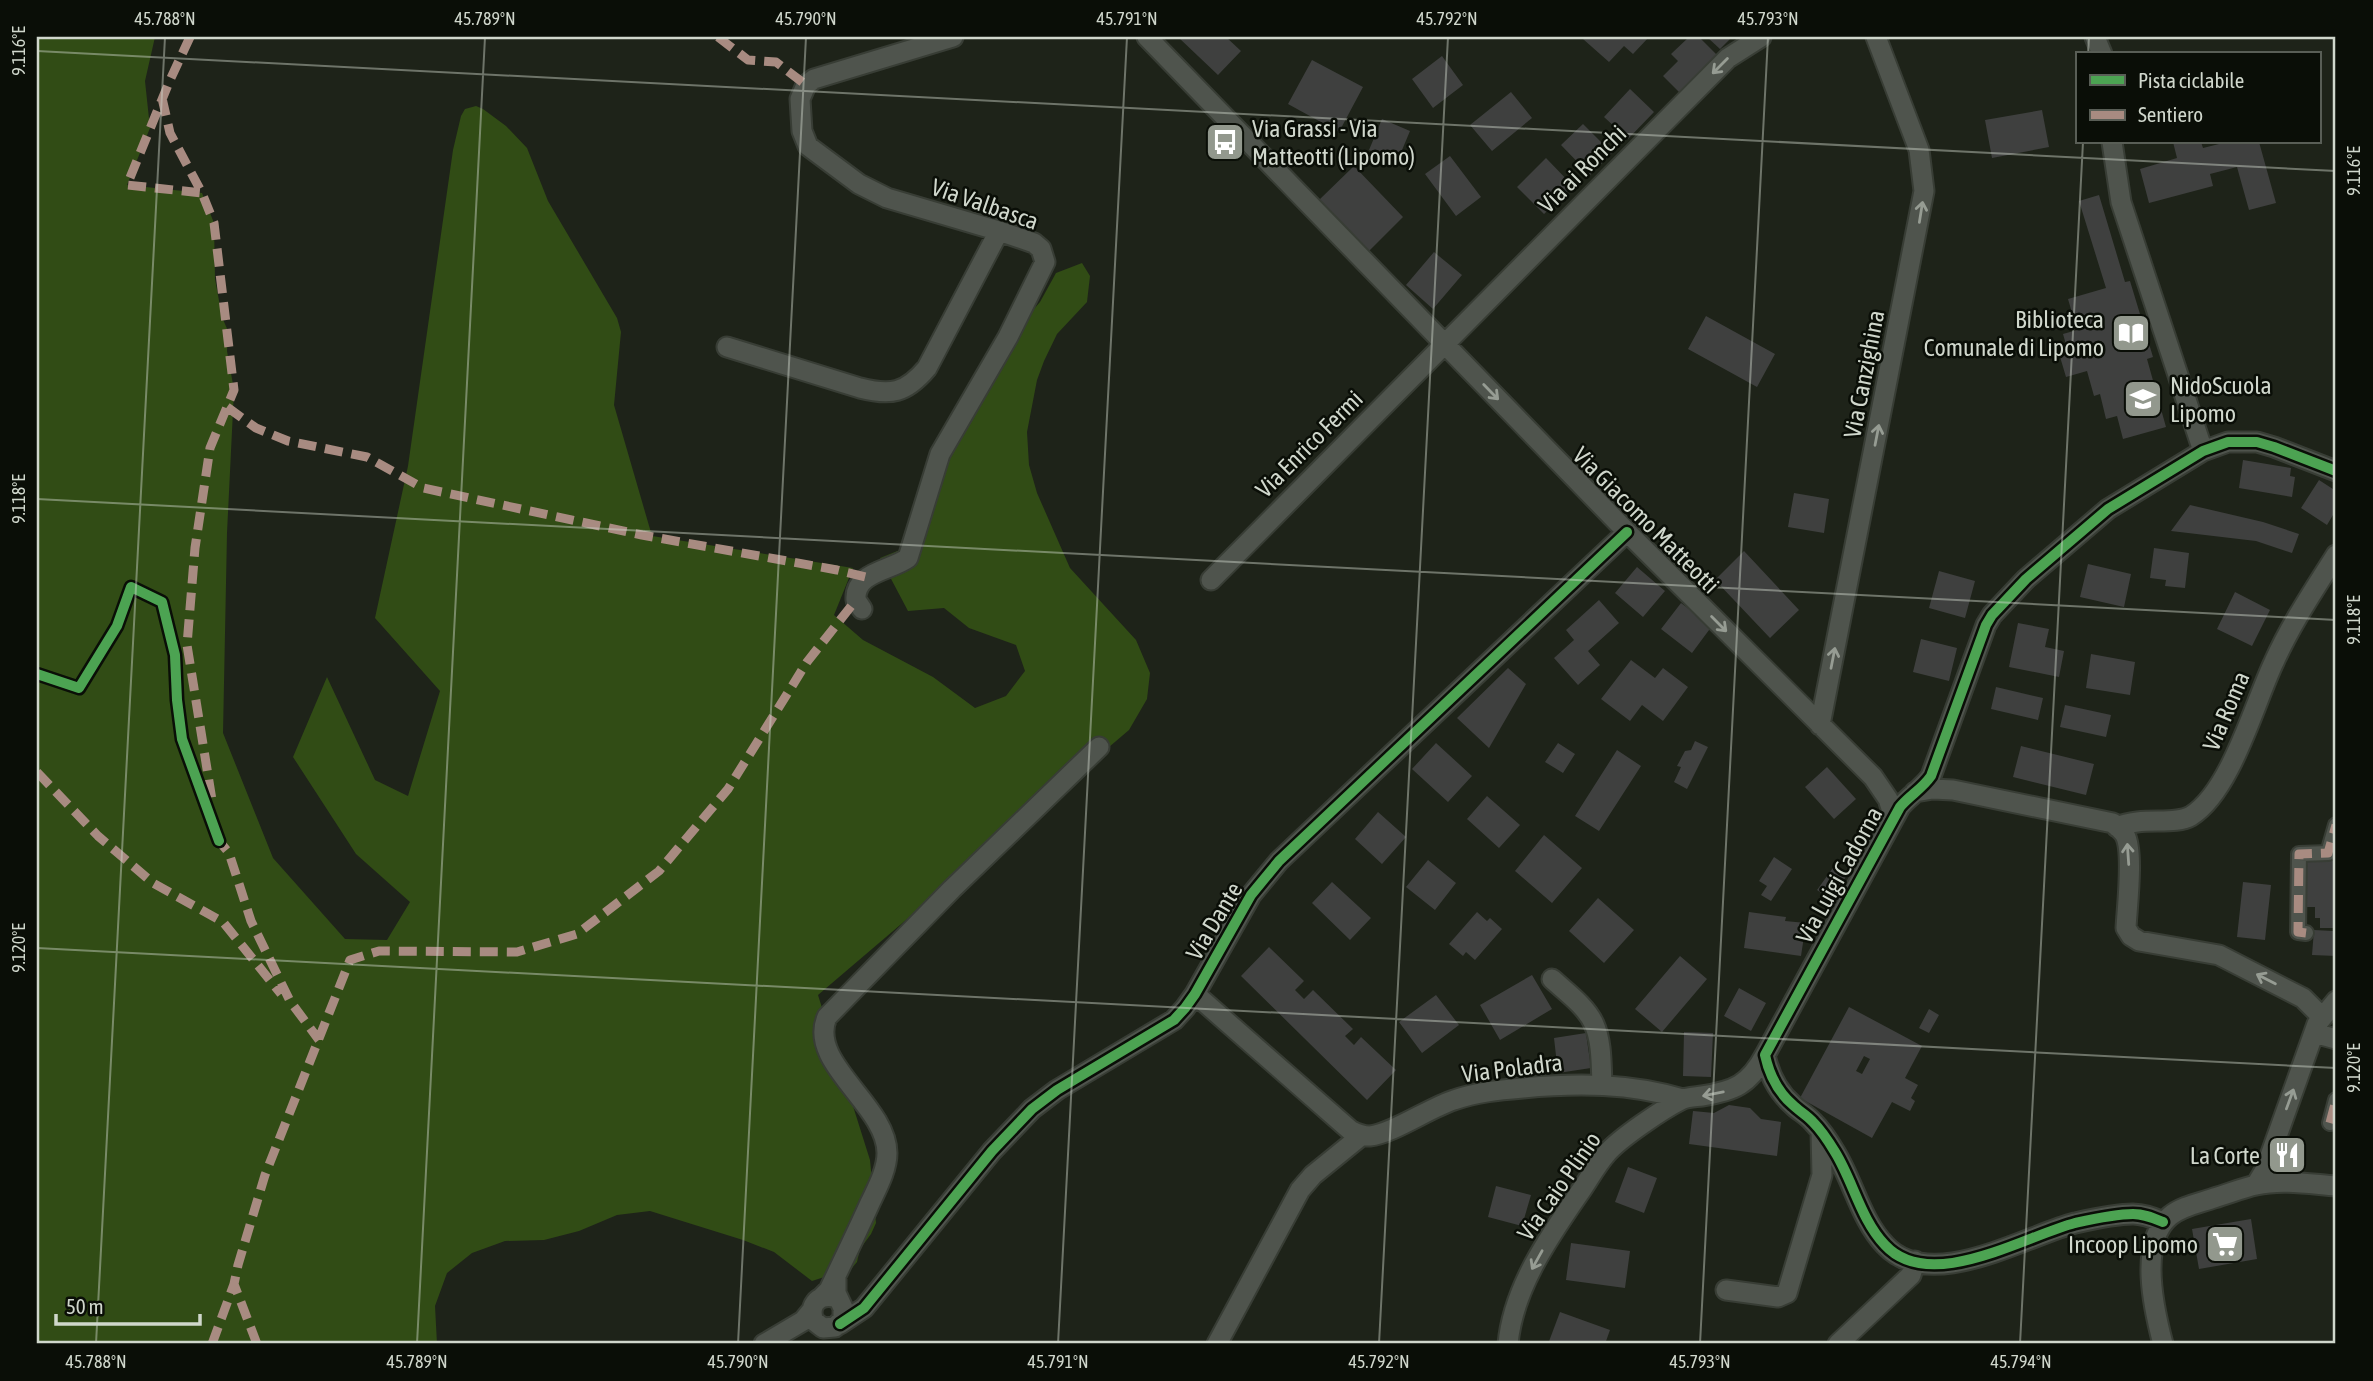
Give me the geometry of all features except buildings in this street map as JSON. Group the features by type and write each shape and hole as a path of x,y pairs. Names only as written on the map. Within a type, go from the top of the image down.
{"street":[{"name":"Via Valbasca","path":"862,609 856,600 858,585 866,577 908,558 940,454 1009,337 1045,267 1039,246 999,231 887,198 859,184 808,146 802,131 800,99 802,90 814,79 953,37"},
{"name":"Via Giacomo Matteotti","path":"1147,37 1627,532 1882,788 1894,817"},
{"name":"Via ai Ronchi","path":"1443,343 1728,58 1760,37"},
{"name":"Via Canzighina","path":"1820,726 1924,191 1919,150 1876,37"},
{"path":"2112,144 2121,202 2203,450"},
{"path":"727,347 878,393 904,389 917,380 927,368 999,231"},
{"name":"Via Enrico Fermi","path":"1211,580 1443,343"},
{"name":"Via Luigi Cadorna","path":"1765,1055 1894,817 1906,800 1924,787 1931,776 1980,636 1992,615 2026,579 2108,509 2203,450 2228,442 2257,442 2336,471"},
{"name":"Via Dante","path":"832,1326 864,1308 992,1151 1032,1109 1057,1090 1174,1020 1195,995 1251,895 1279,861 1627,532"},
{"name":"Via Roma","path":"2118,827 2137,820 2187,818 2197,811 2218,786 2234,759 2274,662 2304,604 2336,555"},
{"path":"832,1326 814,1321 828,1303 829,1290 881,1178 887,1155 881,1125 841,1074 825,1043 823,1030 827,1017 952,889 1099,747"},
{"path":"1882,788 1900,793 1933,789 1953,790 2104,821 2118,827 2124,833 2128,850 2126,928 2131,936 2139,941 2219,956 2304,998 2315,1007 2318,1025 2336,1039"},
{"path":"2306,933 2298,932 2299,854 2328,853 2336,825"},
{"path":"1552,979 1584,1010 1593,1023 1600,1053 1602,1084"},
{"path":"1195,995 1350,1130 1361,1136 1313,1175 1300,1190 1217,1344"},
{"path":"2256,1185 2265,1170 2318,1025 2336,1001"},
{"path":"1765,1055 1767,1066 1779,1089 1822,1132 1836,1153 1875,1233 1886,1247 1900,1258 1946,1264 2001,1250 2074,1224 2120,1215 2144,1215 2164,1222"},
{"name":"Via Caio Plinio","path":"1508,1344 1510,1323 1534,1265 1607,1153 1683,1099 1734,1088 1745,1082 1756,1072 1765,1055"},
{"name":"Via Poladra","path":"1361,1136 1375,1135 1443,1103 1469,1095 1550,1086 1602,1084 1646,1089 1683,1099"},
{"path":"2330,1123 2336,1100"},
{"path":"1726,1290 1778,1297 1787,1293 1822,1175 1822,1132"},
{"path":"2163,1344 2151,1265 2155,1238 2172,1214 2256,1185 2290,1182 2336,1186"},
{"path":"1838,1344 1910,1275 1915,1261"},
{"path":"764,1344 828,1303 854,1304 872,1297"},
{"path":"784,1333 832,1326 844,1314 828,1303"}],"green space":[{"path":"37,37 155,37 145,81 150,128 127,185 202,193 214,223 215,279 222,317 228,331 227,351 234,390 227,533 223,733 273,858 345,939 387,940 410,902 356,854 293,757 327,677 375,780 408,796 440,691 375,618 408,466 453,150 465,109 476,106 483,109 506,126 527,148 548,201 617,318 621,332 614,405 652,536 853,568 834,615 863,640 933,677 975,708 1006,696 1025,671 1016,645 969,628 944,608 908,611 880,558 917,543 937,467 1056,273 1082,263 1090,276 1087,302 1057,334 1037,380 1027,432 1029,465 1037,493 1070,568 1136,640 1150,673 1147,699 1129,730 818,995 870,1160 876,1223 852,1268 812,1281 774,1252 650,1211 617,1215 579,1231 544,1240 505,1241 472,1253 447,1273 435,1306 437,1344 37,1344"}],"marked path":[{"path":"190,37 127,185 202,193"},
{"path":"718,37 748,60 776,62 806,85"},
{"path":"162,98 170,133 202,193 214,223 234,390 210,448 195,548 187,645 212,800"},
{"path":"227,407 256,428 288,441 367,457 423,488 642,535 866,577"},
{"path":"257,1344 234,1284 238,1265 265,1175 350,960 379,951 517,952 577,934 659,871 728,789 807,662 856,600"},
{"path":"37,772 98,836 153,883 223,922 281,994"},
{"path":"2306,933 2298,932 2299,854 2328,853 2336,825"},
{"path":"218,835 219,841 229,853 251,921 290,1001 319,1040"},
{"path":"2330,1123 2336,1100"},
{"path":"212,1344 234,1284"}],"cycle path":[{"path":"2163,1222 2137,1214 2111,1216 2075,1223 2005,1249 1952,1263 1927,1264 1904,1259 1885,1245 1877,1235 1863,1212 1833,1148 1816,1125 1783,1094 1772,1076 1765,1055 1900,807 1931,776 1986,625 2026,579 2108,509 2203,451 2228,442 2257,442 2336,471"},
{"path":"840,1324 864,1308 992,1151 1032,1109 1057,1090 1174,1020 1195,994 1251,895 1279,861 1627,532"},
{"path":"37,674 79,688 117,626 131,587 162,602 175,655 182,739 219,841"}],"place":[{"name":"Via Grassi - Via Matteotti (Lipomo)","path":"1225,142"},
{"name":"Biblioteca Comunale di Lipomo","path":"2131,333"},
{"name":"NidoScuola Lipomo","path":"2143,399"},
{"name":"La Corte","path":"2287,1155"},
{"name":"Incoop Lipomo","path":"2225,1244"}]}
